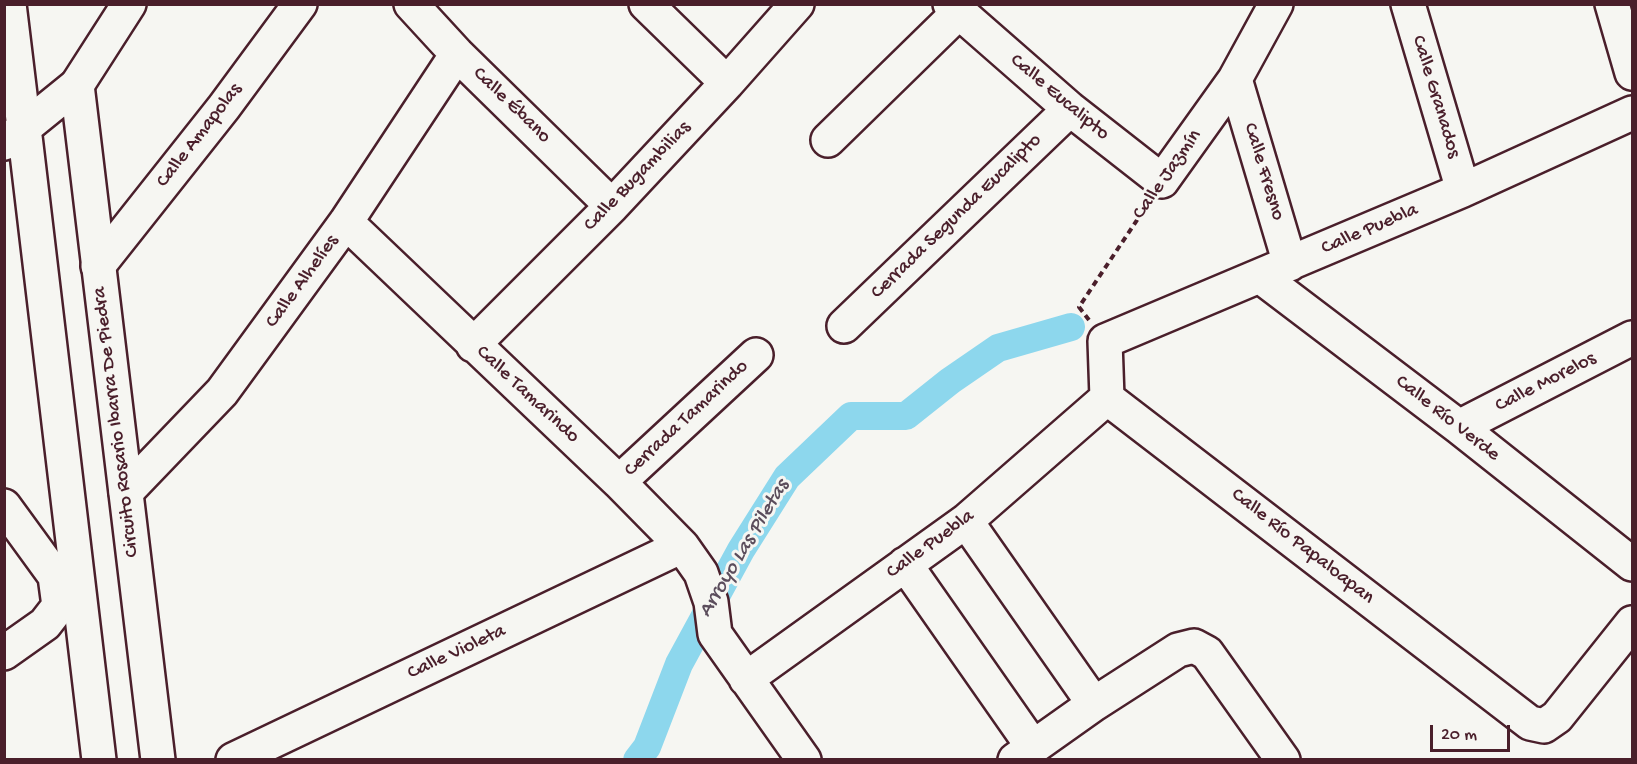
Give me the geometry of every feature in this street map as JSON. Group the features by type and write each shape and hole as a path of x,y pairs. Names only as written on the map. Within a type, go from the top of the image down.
{"street":[{"path":"9,4 14,136 99,759"},
{"path":"14,136 76,85 129,4"},
{"name":"Calle Amapolas","path":"98,266 224,106 300,4"},
{"name":"Calle Ébano","path":"411,4 457,54 612,206"},
{"path":"646,4 727,83"},
{"name":"Calle Bugambilias","path":"474,345 612,206 797,4"},
{"name":"Calle Granados","path":"1408,4 1463,190"},
{"path":"1612,4 1632,73"},
{"name":"Calle Jazmín","path":"1162,182 1235,80 1271,7"},
{"name":"Calle Eucalipto","path":"828,140 954,8 1070,109 1162,182"},
{"name":"Calle Alhelíes","path":"126,492 222,393 346,222 457,54"},
{"name":"Calle Fresno","path":"1235,80 1290,264"},
{"name":"Circuito Rosario Ibarra De Piedra","path":"76,85 158,759"},
{"name":"Cerrada Segunda Eucalipto","path":"844,326 1070,109"},
{"name":"Calle Puebla","path":"1105,341 1463,190 1632,113"},
{"name":"Calle Tamarindo","path":"346,222 619,482 682,546 701,573 711,602 715,634 746,679"},
{"name":"Calle Río Verde","path":"1260,276 1629,557"},
{"name":"Calle Morelos","path":"1460,427 1632,338"},
{"path":"1105,341 1107,398"},
{"name":"Cerrada Tamarindo","path":"619,482 756,355"},
{"name":"Calle Puebla","path":"746,679 966,521 1107,398"},
{"name":"Calle Río Papaloapan","path":"1107,398 1530,723 1544,726 1557,717 1632,623"},
{"path":"4,506 55,576 59,606 45,624 4,653"},
{"path":"966,521 1094,704"},
{"name":"Calle Violeta","path":"233,759 682,546"},
{"path":"905,564 1024,753 1094,704 1178,650 1194,646 1207,652 1283,759"},
{"path":"746,679 804,759"}],"path":[{"name":"Calle Jazmín","path":"1105,341 1078,307 1162,182"}],"waterway":[{"name":"Arroyo Las Piletas","path":"637,760 647,747 679,664 741,550 787,477 851,416 906,416 950,381 998,348 1071,327"}]}
